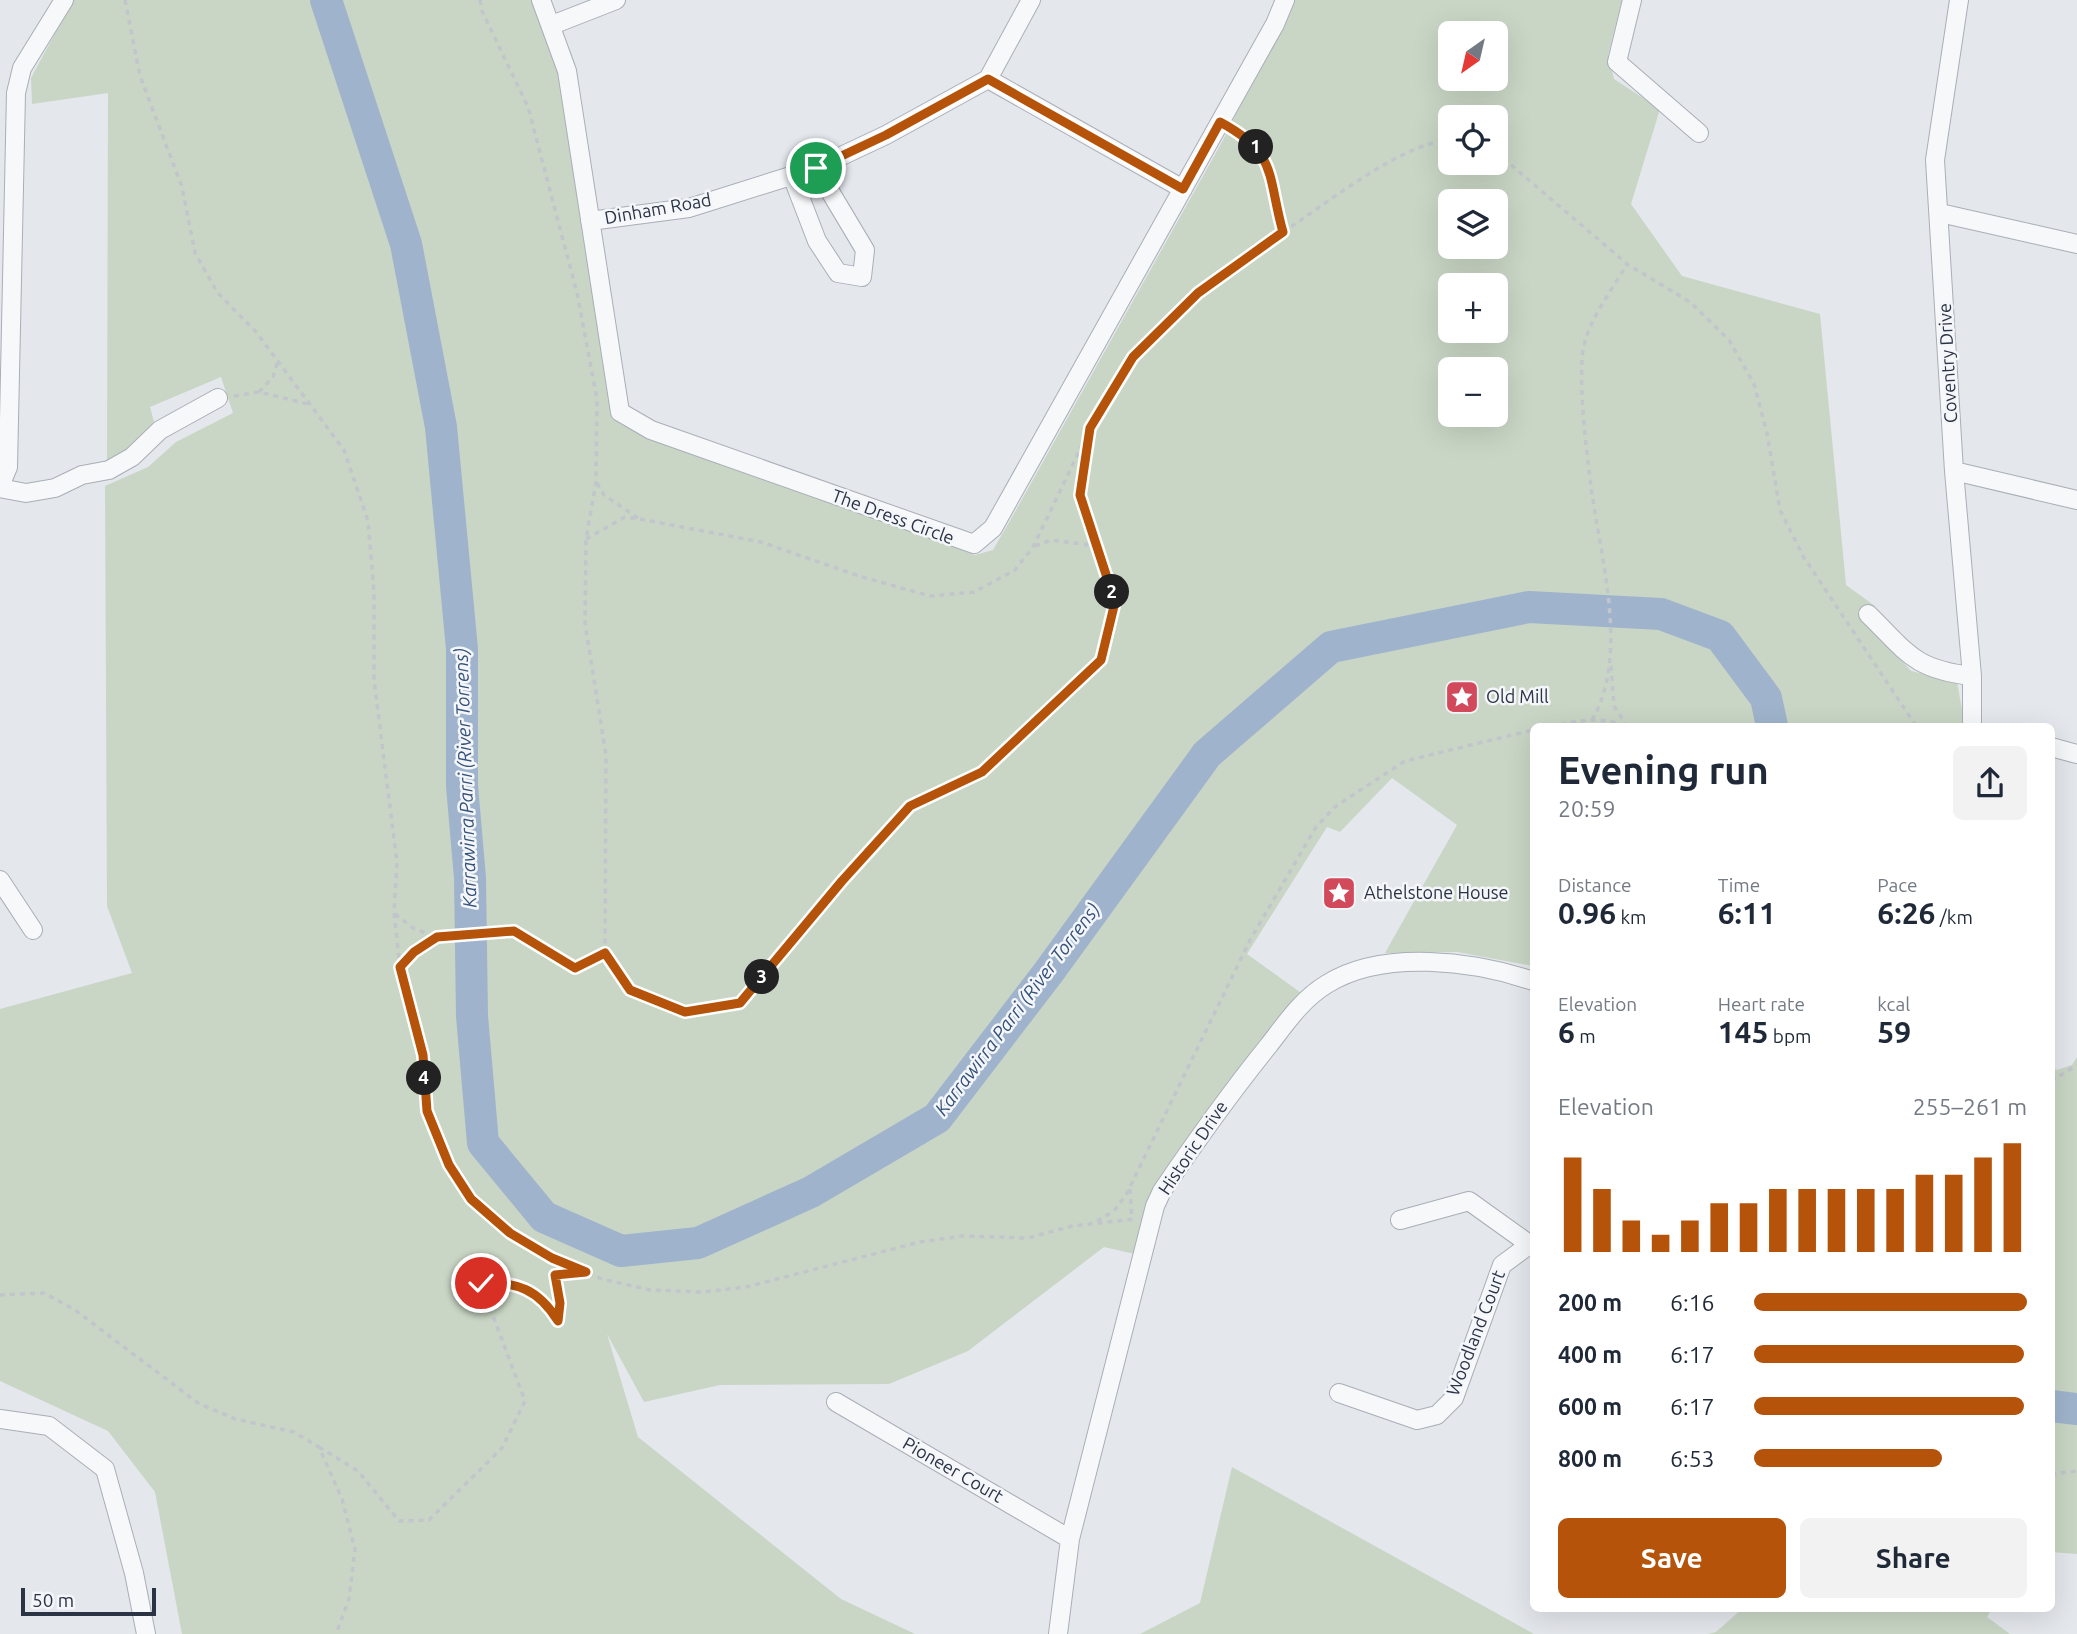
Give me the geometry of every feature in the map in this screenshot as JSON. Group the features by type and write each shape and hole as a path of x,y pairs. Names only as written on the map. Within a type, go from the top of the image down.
{"street":[{"path":"64,0 22,68 16,93 8,467 0,487 26,493 55,488 82,475 109,470 132,457 160,430 218,398"},
{"name":"The Dress Circle","path":"541,0 567,71 620,412 651,430 974,544 993,528 1275,24 1285,0"},
{"path":"552,25 617,0"},
{"path":"1031,0 988,79 1183,189"},
{"path":"1632,0 1617,62 1699,132"},
{"name":"Coventry Drive","path":"1959,0 1935,160 1954,471 1972,676 1972,723"},
{"name":"Dinham Road","path":"590,222 689,208 816,168 897,129 988,79"},
{"path":"792,176 817,241 838,274 862,277 865,250 816,168"},
{"path":"1940,213 2077,244"},
{"path":"1954,471 2077,500"},
{"path":"1868,614 1914,660 1926,668 1972,676"},
{"path":"2055,748 2077,754"},
{"path":"0,880 33,930"},
{"name":"Historic Drive","path":"1058,1634 1070,1539 1150,1223 1162,1191 1228,1097 1309,996 1329,982 1354,972 1419,960 1486,966 1530,980"},
{"path":"1400,1220 1469,1201 1530,1242"},
{"name":"Woodland Court","path":"1339,1393 1417,1420 1437,1415 1454,1398 1502,1265 1530,1244"},
{"name":"Pioneer Court","path":"836,1402 1070,1539"},
{"path":"0,1419 49,1426 105,1469 134,1573 146,1634"}],"path":[{"path":"125,0 140,76 182,187 195,253 217,292 256,332 344,450 368,521 374,592 374,680 397,863 394,912 400,967 423,1055 427,1111 449,1165 471,1199 510,1233 552,1258 586,1272 650,1290 703,1292 746,1287 920,1242 963,1236 1028,1238 1095,1223 1132,1219 1150,1223"},
{"path":"480,0 482,11 528,107 577,293 597,399 596,482 586,539 585,624 606,755 605,953 630,990 685,1012 740,1003 842,881 910,806 982,772 1101,660 1115,602 1080,495 1090,428"},
{"path":"1220,122 1245,135 1262,153 1273,180 1283,232"},
{"path":"586,539 625,517 640,519 761,542 859,576 930,596 974,592 1015,570 1032,547 1090,428 1133,357 1198,293 1283,232 1410,150 1438,141"},
{"path":"1508,162 1627,264 1690,302 1729,340 1754,384 1767,433 1780,510 1803,556 1914,723"},
{"path":"1623,723 1614,706 1605,564 1591,485 1582,358 1589,330 1627,264"},
{"path":"259,392 273,377 277,363"},
{"path":"218,398 259,392 312,405"},
{"path":"596,482 604,495 640,519"},
{"path":"1032,547 1051,540 1097,546"},
{"path":"1592,720 1601,704 1611,658"},
{"path":"1572,723 1592,720 1610,720 1618,723"},
{"path":"1095,1223 1114,1211 1130,1187 1250,940 1316,827 1336,806 1405,761 1530,731"},
{"path":"394,912 413,928 437,937 514,931 575,968 605,953"},
{"path":"400,967 414,952 437,937"},
{"path":"2055,1079 2077,1065"},
{"path":"1130,1187 1132,1219"},
{"path":"0,1295 44,1293 75,1310 198,1403 235,1419 294,1432 358,1471 399,1521 429,1520 502,1448 525,1401 481,1283 509,1281 546,1301 558,1321 560,1303 555,1275 586,1272"},
{"path":"319,1447 342,1499 355,1549 349,1599 336,1634"},
{"path":"2055,1474 2077,1471"}],"green space":[{"path":"73,0 537,0 562,71 614,415 622,425 975,555 993,550 1011,519 1222,142 1293,0 1622,0 1608,55 1614,79 1660,109 1631,204 1682,276 1820,314 1846,585 1875,606 1864,619 1911,671 1957,682 1964,723 1530,723 1530,965 1457,952 1385,953 1457,825 1392,778 1340,832 1327,827 1247,954 1304,995 1214,1107 1139,1255 1104,1247 968,1351 889,1384 720,1385 644,1402 607,1334 638,1437 841,1599 915,1634 182,1634 155,1492 108,1431 0,1381 0,1009 132,973 107,906 105,486 148,467 176,442 233,413 221,377 150,407 154,422 126,450 107,460 108,93 32,104 31,78"},
{"path":"2077,1057 2077,1554 2055,1552 2055,1069 2072,1065"},
{"path":"1232,1467 1534,1634 1140,1634 1200,1603"},
{"path":"1738,1612 1990,1612 1987,1617 2010,1634 1708,1634 1716,1632"}],"waterway":[{"name":"Karrawirra Parri (River Torrens)","path":"326,0 406,244 441,427 462,649 462,786 470,878 472,1016 483,1143 544,1217 621,1251 698,1243 811,1192 937,1118 1048,973 1207,754 1331,647 1529,607 1661,614 1720,636 1766,698 1771,723"},
{"name":"Karrawirra Parri (River Torrens)","path":"2055,1406 2077,1409"}],"place":[{"name":"Old Mill","path":"1462,697"},
{"name":"Athelstone House","path":"1339,893"}],"route":[{"path":"481,1283 509,1281 546,1301 558,1321 560,1303 555,1275 586,1272 552,1258 510,1233 471,1199 449,1165 427,1111 423,1055 400,967 414,952 437,937 514,931 530,939 552,958 575,968 605,953 630,990 685,1012 740,1003 842,881 910,806 982,772 1101,660 1115,602 1080,495 1090,428 1133,357 1198,293 1283,232 1273,180 1262,153 1245,135 1220,122 1183,189 988,79 886,135 816,168"}]}
